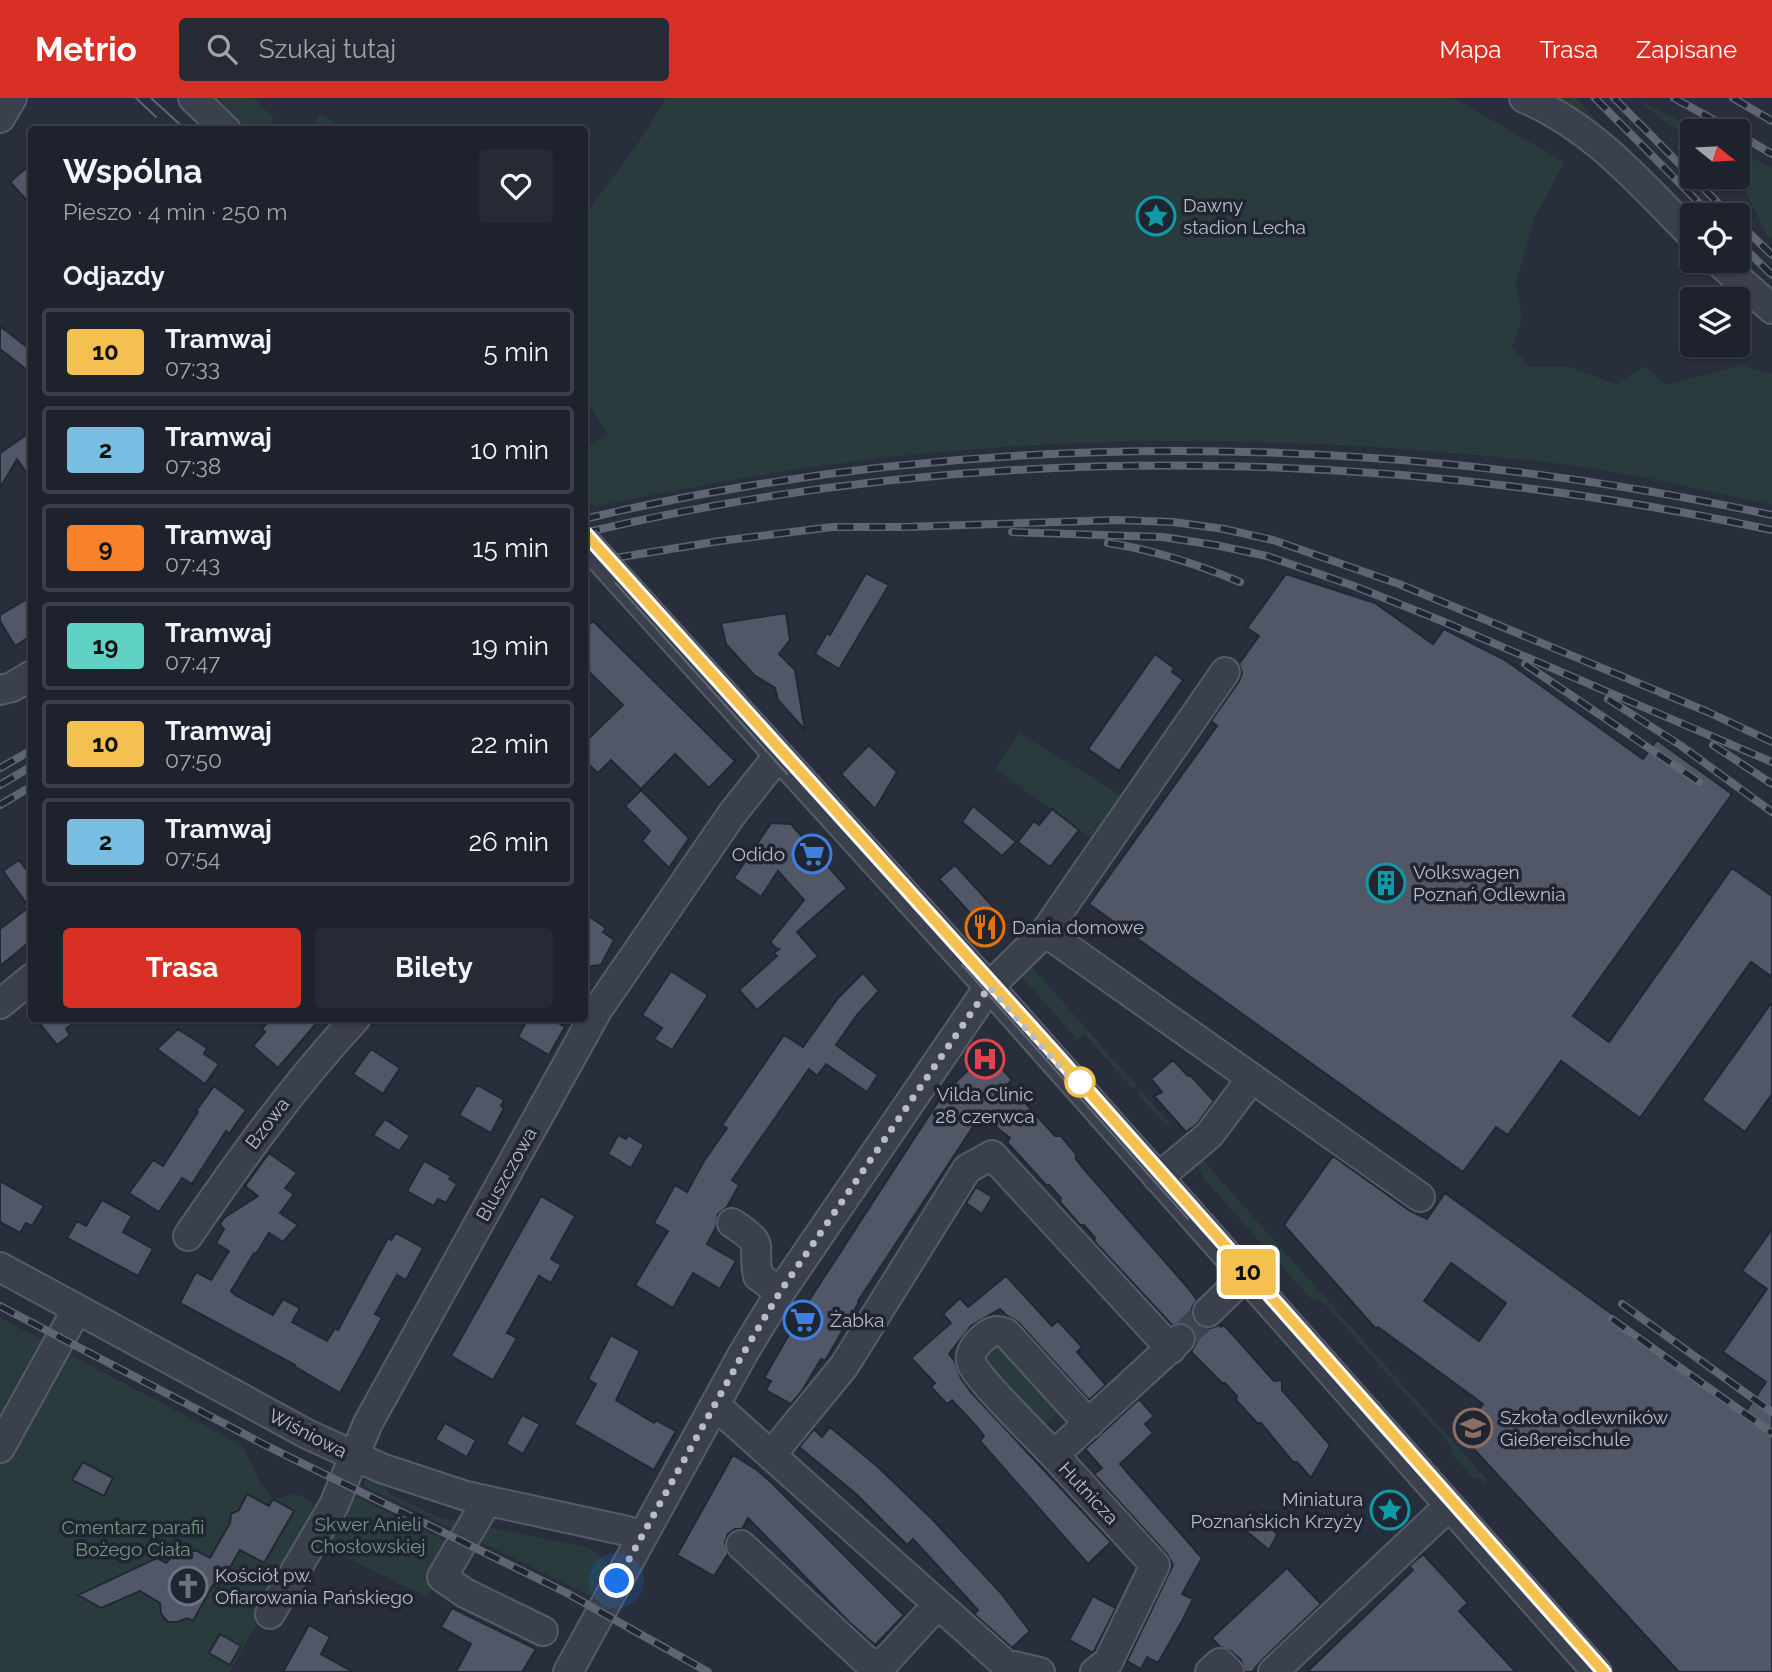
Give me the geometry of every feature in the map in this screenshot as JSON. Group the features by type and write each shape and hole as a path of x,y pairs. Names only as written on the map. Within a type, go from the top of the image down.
{"street":[{"path":"0,118 12,98"},
{"path":"185,98 201,126"},
{"path":"193,98 222,126"},
{"path":"1524,98 1553,110 1602,145 1680,223"},
{"path":"1732,273 1772,309"},
{"path":"588,544 989,987 1597,1672"},
{"path":"568,1672 780,1292 989,987 1045,932 1226,672"},
{"path":"0,690 12,687 28,677"},
{"name":"Bluszczowa","path":"591,1004 778,756"},
{"path":"1045,932 1420,1197"},
{"path":"0,1004 28,981"},
{"name":"Bzowa","path":"188,1236 242,1156 289,1095 353,1022"},
{"name":"Bluszczowa","path":"270,1614 334,1505 368,1423 581,1022"},
{"path":"1158,1178 1209,1135 1252,1078"},
{"name":"Hutnicza","path":"772,1454 844,1366 967,1168 992,1155 1175,1344 1054,1455 1155,1565 1108,1662 1095,1672"},
{"path":"732,1223 754,1238 757,1245 758,1276 780,1292"},
{"name":"Wiśniowa","path":"0,1267 307,1434 355,1457 414,1480 487,1501 627,1531 640,1539"},
{"path":"1208,1312 1245,1276"},
{"path":"0,1448 77,1309"},
{"path":"1054,1455 971,1362 972,1353 981,1339 999,1330 1006,1333 1089,1424"},
{"path":"715,1405 1005,1664 1040,1672"},
{"path":"487,1501 442,1577 465,1593 543,1631"},
{"path":"1273,1672 1449,1506"},
{"path":"741,1545 870,1664 885,1662 938,1604"},
{"path":"1210,1672 1220,1663 1229,1672"}],"green space":[{"path":"218,98 254,98 275,120 270,126 244,126"},
{"path":"665,98 1454,98 1564,162 1534,219 1516,283 1522,318 1512,346 1529,367 1570,367 1616,384 1645,366 1666,385 1743,365 1772,374 1772,505 1590,468 1517,459 1359,446 1180,441 1001,447 898,456 767,474 594,507 588,500 588,446 607,434 588,402 588,212 647,130"},
{"path":"1550,98 1577,98 1616,142"},
{"path":"1633,98 1680,120 1680,132"},
{"path":"319,114 340,126 320,126 316,121"},
{"path":"1750,156 1772,168 1772,239 1766,234 1745,189 1750,189"},
{"path":"1019,733 1121,795 1091,838 995,769"},
{"path":"1032,967 1137,1086 1133,1089 1084,1034 1077,1039 1022,977"},
{"path":"1141,1090 1171,1125 1170,1126 1137,1094"},
{"path":"1201,1158 1488,1481 1484,1483 1479,1477 1475,1480 1450,1452 1453,1448 1323,1302 1310,1298 1206,1181 1200,1170"},
{"name":"Cmentarz parafii Bożego Ciała","path":"0,1318 243,1446 259,1481 273,1499 296,1494 312,1502 314,1520 230,1672 0,1672"},
{"path":"997,1339 1062,1410 1043,1427 979,1357"},
{"path":"366,1479 382,1484 391,1495 442,1518 467,1523 462,1533 363,1486"},
{"name":"Skwer Anieli Chosłowskiej","path":"355,1496 456,1546 427,1597 327,1548"},
{"path":"479,1525 589,1548 608,1563 590,1596 473,1538"}],"building":[{"path":"28,166 28,202 10,182"},
{"path":"0,326 28,348 28,371 0,349"},
{"path":"28,434 28,475 17,459 0,488 0,453"},
{"path":"866,573 889,585 839,669 815,654 827,633 830,635"},
{"name":"Volkswagen Poznań Odlewnia","path":"1286,574 1375,603 1433,644 1444,629 1505,660 1643,759 1657,740 1732,794 1573,1016 1609,1042 1732,868 1772,896 1772,977 1751,962 1640,1118 1561,1061 1508,1135 1496,1127 1463,1172 1089,904 1217,726 1211,721 1239,681 1242,673 1239,664 1259,636 1247,628"},
{"path":"28,598 28,638 15,646 0,621 0,615"},
{"path":"786,613 790,640 779,654 795,670 805,730 778,700 775,688 754,675 726,644 721,623"},
{"path":"593,621 735,761 709,788 675,754 641,789 611,760 598,773 588,764 588,739 623,705 588,671 588,625"},
{"path":"1155,654 1174,668 1172,672 1183,680 1119,771 1088,749"},
{"path":"869,745 897,772 875,809 841,774"},
{"path":"641,790 689,838 669,868 642,841 650,831 625,806"},
{"path":"973,806 1016,842 1002,856 962,822"},
{"path":"1052,809 1079,830 1050,867 1018,842 1034,821 1039,825"},
{"path":"771,823 791,824 847,888 797,932 818,956 757,1010 739,990 777,956 774,953 778,950 770,942 804,900 778,871 761,897 734,878"},
{"path":"19,860 28,872 28,906 3,871"},
{"path":"955,865 1006,921 991,936 939,879"},
{"path":"28,908 28,943 0,966 0,929"},
{"path":"588,916 606,928 603,932 614,940 601,965 588,967"},
{"path":"671,971 708,995 672,1050 654,1039 662,1028 642,1015"},
{"path":"863,973 879,991 857,1015 836,1045 878,1075 867,1092 826,1064 817,1076 809,1069 732,1180 739,1185 727,1207 718,1214 716,1227 707,1244 736,1261 720,1289 693,1273 673,1308 635,1285 668,1231 654,1223 675,1185 687,1192 727,1128 722,1125 784,1035 803,1047 838,998"},
{"path":"1772,1002 1772,1094 1745,1132 1702,1100"},
{"path":"38,1022 74,1022 66,1029 70,1035 57,1045"},
{"path":"268,1022 318,1022 278,1068 253,1046 265,1032 262,1029"},
{"path":"526,1022 557,1022 565,1027 549,1055 518,1037"},
{"path":"178,1029 207,1048 204,1054 219,1064 205,1084 157,1049"},
{"path":"371,1049 400,1068 383,1094 353,1074"},
{"path":"987,1052 1012,1080 1008,1084 1055,1136 1061,1136 1076,1154 1076,1159 1083,1168 1188,1288 1197,1300 1192,1308 1196,1323 1204,1328 1224,1325 1274,1381 1282,1380 1282,1390 1330,1445 1311,1478 1236,1400 1237,1396 1225,1383 1191,1352 1196,1343 1193,1328 1184,1323 1172,1325 1094,1241 1095,1238 1084,1225 1080,1225 1060,1202 1061,1198 1007,1142 1010,1138 981,1115 858,1301 825,1361 821,1359 802,1391 791,1404 766,1390 771,1381 764,1378 806,1305 943,1094"},
{"path":"1173,1060 1214,1101 1197,1124 1186,1132 1154,1096 1162,1092 1151,1079"},
{"path":"477,1085 504,1100 501,1106 504,1108 491,1133 459,1115"},
{"path":"214,1086 246,1110 229,1134 226,1131 192,1184 182,1178 159,1212 129,1193 153,1160 163,1166"},
{"path":"385,1119 410,1136 399,1151 373,1135"},
{"path":"618,1135 626,1139 628,1135 644,1145 631,1168 608,1154"},
{"path":"269,1153 297,1173 285,1188 294,1194 280,1213 298,1225 283,1242 269,1233 231,1291 235,1295 273,1315 283,1299 300,1308 292,1322 327,1341 335,1328 338,1330 388,1238 391,1240 396,1233 423,1248 406,1280 397,1275 375,1314 382,1318 340,1393 295,1365 180,1303 196,1272 211,1280 229,1251 216,1243 224,1229 220,1224 225,1217 258,1196 245,1186"},
{"path":"1333,1156 1410,1211 1427,1219 1445,1193 1746,1411 1766,1382 1723,1352 1767,1289 1742,1271 1772,1229 1772,1672 1679,1672 1461,1435 1483,1404 1378,1327 1376,1329 1284,1225","holes":["1451,1263 1506,1303 1479,1341 1424,1301"]},
{"path":"424,1161 451,1176 449,1179 457,1184 446,1203 438,1199 434,1206 407,1191"},
{"path":"0,1181 44,1206 32,1226 26,1223 20,1233 0,1222"},
{"path":"976,1187 992,1197 982,1214 966,1203"},
{"path":"541,1196 575,1216 551,1259 561,1265 551,1283 539,1276 507,1333 517,1338 493,1380 451,1356"},
{"path":"102,1200 132,1216 123,1232 153,1249 138,1276 67,1238 77,1221 86,1226"},
{"path":"1006,1276 1052,1326 1058,1321 1082,1347 1077,1352 1106,1385 1089,1400 1018,1322 1000,1309 971,1326 949,1354 971,1392 1111,1542 1088,1564 980,1441 984,1436 977,1427 952,1400 947,1404 931,1387 935,1383 911,1358 951,1323 943,1314 960,1298 968,1307"},
{"path":"611,1335 640,1351 616,1400 654,1423 656,1420 676,1431 654,1470 574,1424 596,1384 588,1379"},
{"path":"1139,1399 1154,1416 1145,1424 1153,1433 1120,1464 1202,1558 1182,1594 1193,1599 1182,1621 1158,1663 1147,1657 1141,1669 1127,1661 1173,1565 1167,1554 1094,1474 1102,1468 1085,1449"},
{"path":"522,1415 540,1424 523,1454 506,1444"},
{"path":"445,1423 476,1440 467,1457 435,1439"},
{"path":"830,1427 878,1467 932,1519 1000,1592 1030,1631 1012,1648 974,1614 978,1610 913,1539 907,1545 855,1493 799,1447 814,1429 822,1437"},
{"path":"733,1455 773,1484 904,1615 875,1645 849,1622 748,1518 742,1529 735,1529 728,1534 725,1542 728,1554 714,1576 677,1555"},
{"path":"83,1462 113,1478 104,1496 72,1480"},
{"path":"247,1494 269,1506 273,1499 294,1511 264,1563 240,1550 218,1588 213,1585 193,1621 187,1618 168,1622 161,1614 160,1603 140,1591 101,1608 78,1595 157,1558 166,1563 178,1550 197,1551 210,1558 230,1523 231,1514 239,1510"},
{"path":"1263,1511 1277,1535 1269,1550 1239,1525"},
{"path":"1423,1554 1468,1603 1459,1611 1516,1672 1307,1672 1413,1570 1409,1566"},
{"path":"1287,1568 1321,1604 1252,1672 1245,1672 1241,1660 1231,1651 1220,1647 1212,1638"},
{"path":"1093,1596 1116,1608 1093,1653 1069,1640"},
{"path":"452,1608 536,1649 522,1672 456,1672 471,1644 441,1627"},
{"path":"309,1625 330,1637 321,1654 353,1672 283,1672"},
{"path":"220,1634 241,1646 230,1665 209,1653"}],"tunnel":[{"path":"1180,1339 1208,1312"}],"tram line":[{"path":"136,98 156,117"},
{"path":"151,98 182,126"},
{"path":"588,536 1020,1014 1604,1672"},
{"name":"10","path":"588,536 993,984 1604,1672"},
{"path":"588,552 787,774"},
{"path":"962,965 1188,1219"}],"railway":[{"path":"1595,98 1699,203"},
{"path":"1614,98 1718,203"},
{"path":"1674,98 1712,119"},
{"path":"1733,98 1772,121"},
{"path":"1750,141 1772,154"},
{"path":"1750,234 1772,255"},
{"path":"1750,254 1772,275"},
{"path":"588,518 731,489 879,468 1028,455 1178,451 1327,455 1477,467 1625,487 1772,515"},
{"path":"588,532 731,503 879,482 1028,469 1178,465 1328,470 1477,482 1625,502 1772,530"},
{"path":"588,562 720,541 832,527 1117,520 1173,522 1224,529 1273,540 1399,584 1708,712 1772,742"},
{"path":"1012,532 1163,537 1267,556 1354,586 1437,619 1772,762"},
{"path":"1108,543 1175,558 1240,582"},
{"path":"1525,664 1699,782"},
{"path":"1608,699 1680,745 1772,812"},
{"path":"1713,745 1772,784"},
{"path":"0,768 28,752"},
{"path":"0,785 28,768"},
{"path":"0,805 28,788"},
{"path":"1622,1304 1772,1412"},
{"path":"0,1306 265,1445 565,1592 708,1672"},
{"path":"1612,1319 1772,1433"}],"place":[{"name":"Dawny stadion Lecha","path":"1156,216"},
{"name":"Odido","path":"812,854"},
{"name":"Volkswagen Poznań Odlewnia","path":"1386,883"},
{"name":"Dania domowe","path":"985,927"},
{"name":"Vilda Clinic 28 czerwca","path":"985,1059"},
{"name":"Żabka","path":"803,1320"},
{"name":"Szkoła odlewników Gießereischule","path":"1473,1428"},
{"name":"Miniatura Poznańskich Krzyży","path":"1390,1510"},
{"name":"Kościół pw. Ofiarowania Pańskiego","path":"188,1586"}],"route":[{"path":"617,1581 780,1292 989,987 1077,1086 1080,1082"}]}
